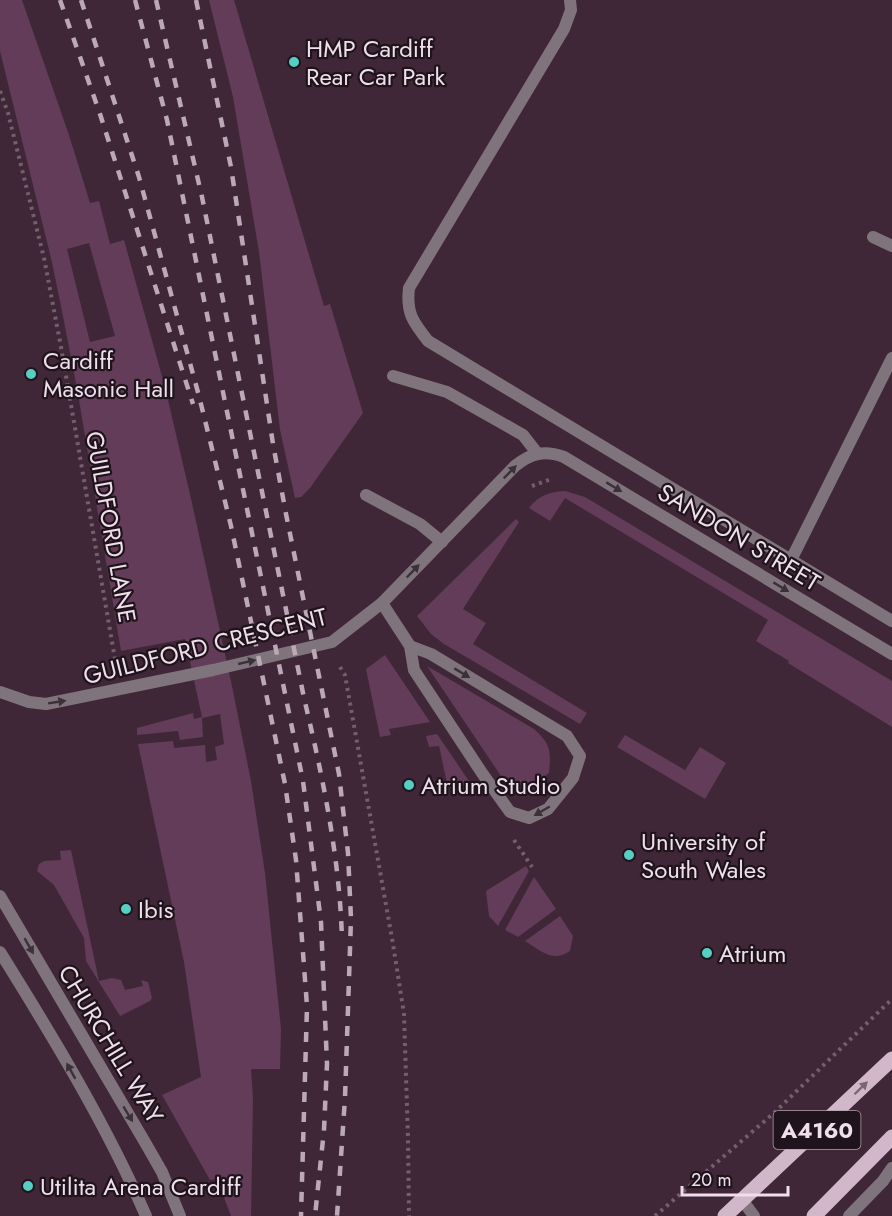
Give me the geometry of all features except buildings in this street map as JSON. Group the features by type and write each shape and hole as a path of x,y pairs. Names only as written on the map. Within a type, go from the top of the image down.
{"main road":[{"name":"A4160","path":"725,1216 892,1059"},
{"name":"A4160","path":"814,1216 892,1137"}],"street":[{"path":"570,0 571,10 564,28 410,288 407,306 415,325 428,341 892,621"},
{"path":"873,237 892,246"},
{"path":"791,560 892,358"},
{"path":"393,376 447,392 524,435 537,453"},
{"name":"GUILDFORD CRESCENT","path":"0,692 28,702 46,704 121,690 332,642 382,603 515,466 525,458 537,453"},
{"name":"SANDON STREET","path":"537,453 552,453 564,457 892,654"},
{"path":"366,495 420,524 442,542"},
{"path":"382,603 410,646 414,670 510,812 529,818 548,809 573,778 580,756 567,736 431,654 410,646"},
{"name":"CHURCHILL WAY","path":"0,896 162,1172 180,1216"},
{"name":"CHURCHILL WAY","path":"0,952 38,1013 124,1165 146,1216"},
{"path":"849,1216 883,1181 892,1168"},
{"path":"743,1201 754,1216"}],"path":[{"name":"GUILDFORD LANE","path":"0,91 8,113 48,281 70,393 121,690"},
{"path":"340,667 345,675 359,747 404,1014 409,1216"},
{"path":"655,1216 775,1112 892,999"}],"shaded area":[{"path":"0,0 22,0 90,203 99,201 110,244 124,240 165,387 232,686 251,781 265,873 281,1029 280,1069 251,1069 253,1099 251,1216 231,1216 217,1179 210,1180 162,1095 201,1077 184,962 138,744 173,741 174,748 205,745 206,762 217,760 215,747 224,744 220,714 202,718 203,737 180,740 178,731 137,735 137,728 193,713 194,719 202,717 185,639 121,651 61,306 0,51","holes":["89,243 115,336 90,342 67,249"]},
{"path":"209,0 234,0 324,306 330,304 363,413 310,488 301,497 295,498 280,430 259,252 233,97"},
{"path":"565,491 585,497 892,681 892,727 756,641 768,620 565,498 550,521 529,508 545,495"},
{"path":"516,519 519,522 463,609 486,623 473,644 587,713 580,724 444,644 431,634 417,616"},
{"path":"385,655 430,722 389,729 391,735 380,737 366,669"},
{"path":"427,666 534,729 549,748 549,773 537,782 526,785 514,784 501,776"},
{"path":"437,734 471,784 448,788 439,746 429,747 426,736"},
{"path":"625,735 685,770 700,747 726,763 705,799 617,747"},
{"path":"71,850 99,981 112,978 121,980 125,990 143,986 141,980 148,982 152,998 150,1001 120,1016 86,961 84,938 54,885 37,871 39,864 44,861 61,860 60,851"},
{"path":"526,866 529,871 498,926 489,916 486,891"},
{"path":"534,877 556,909 518,937 505,930"},
{"path":"560,916 573,936 570,951 553,956 525,941"}],"railway":[{"path":"60,0 100,114 193,404"},
{"path":"81,0 139,177 199,396 231,526 285,784 296,860 307,1006 301,1216"},
{"path":"135,0 167,120 303,781 321,922 327,1064 324,1130 315,1216"},
{"path":"156,0 202,197 324,788 338,880 342,941"},
{"path":"196,0 231,167 273,444 339,774 348,853 351,919 345,1098 337,1216"}],"place":[{"name":"HMP Cardiff Rear Car Park","path":"294,62"},
{"name":"Cardiff Masonic Hall","path":"31,374"},
{"name":"Atrium Studio","path":"409,785"},
{"name":"University of South Wales","path":"629,855"},
{"name":"Ibis","path":"126,909"},
{"name":"Atrium","path":"707,953"},
{"name":"Utilita Arena Cardiff","path":"28,1186"}]}
